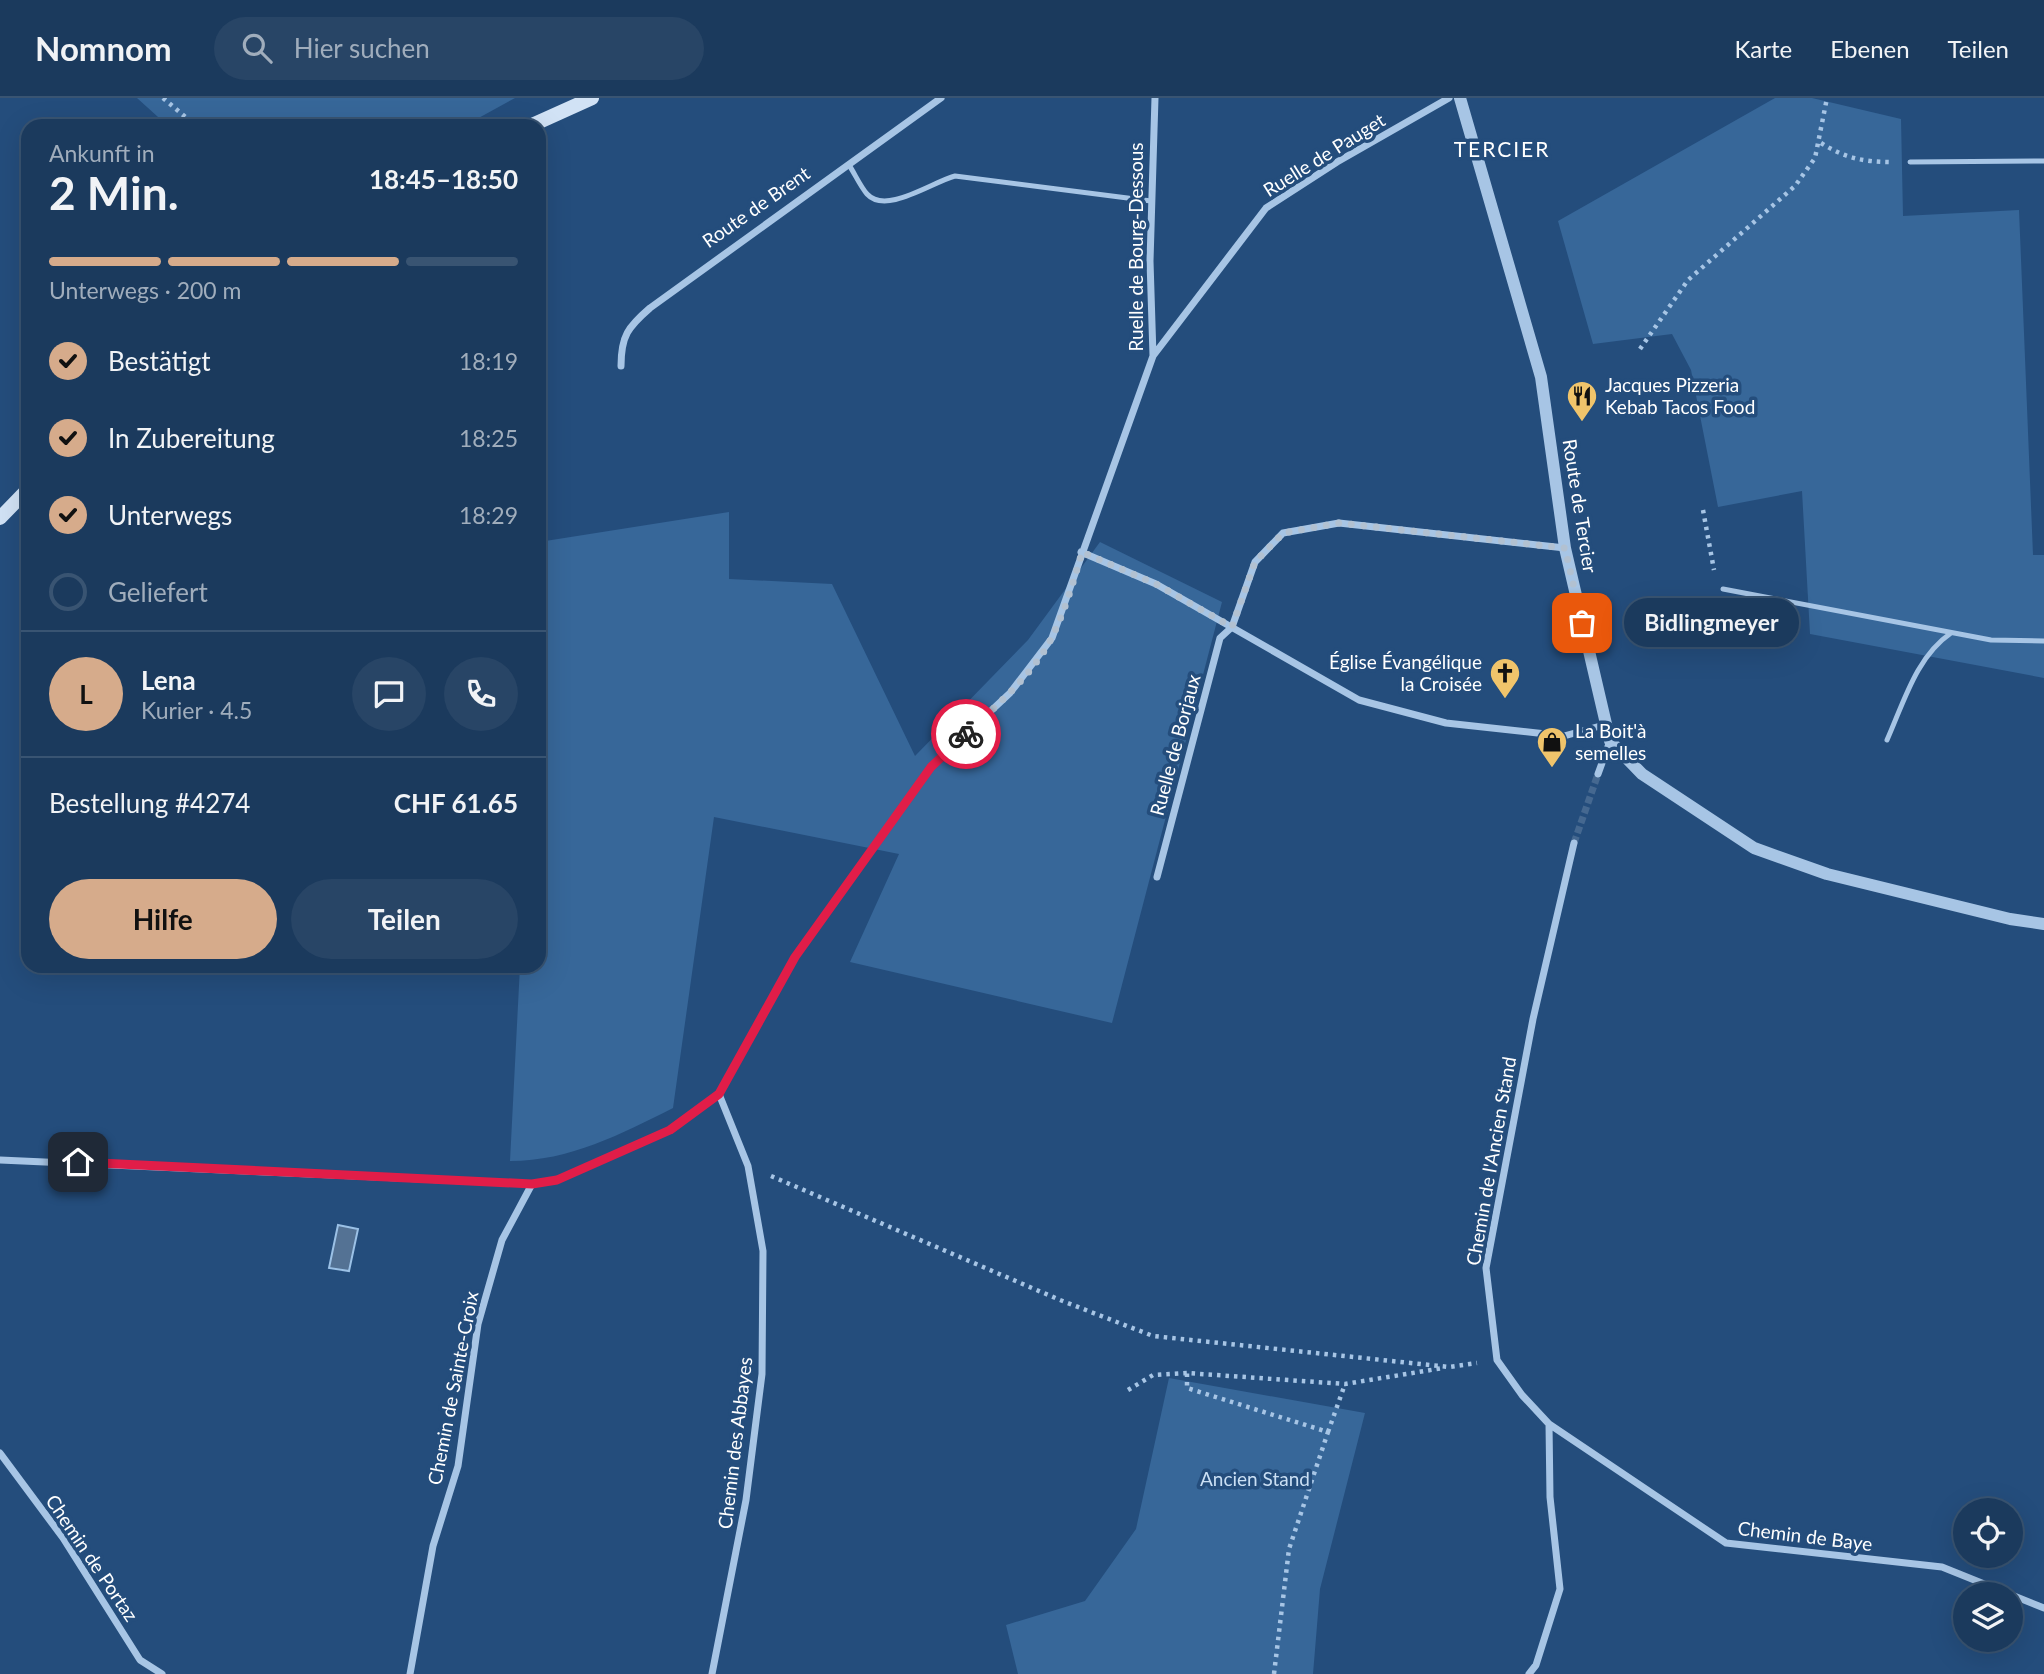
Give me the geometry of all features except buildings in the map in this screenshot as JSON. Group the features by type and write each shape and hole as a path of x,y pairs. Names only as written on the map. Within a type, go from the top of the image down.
{"main road":[{"path":"546,119 592,98"},
{"path":"0,518 21,496"}],"street":[{"name":"Route de Brent","path":"621,366 621,349 629,327 650,308 941,98"},
{"name":"Ruelle de Bourg-Dessous","path":"1082,552 1153,356 1151,201 1155,98"},
{"name":"Ruelle de Pauget","path":"1153,356 1266,208 1337,162 1449,98"},
{"name":"Route de Tercier","path":"1460,98 1541,376 1565,548 1610,741 1642,774 1754,848 1827,874 2010,919 2044,924"},
{"name":"Ruelle de Borjaux","path":"1157,877 1220,638 1232,627 1255,562 1283,533 1339,523 1565,548"},
{"path":"0,1160 532,1184 557,1180 670,1130 719,1094 795,957 931,767 1010,694 1052,638 1069,597 1082,552 1156,584 1359,701 1446,723 1564,736 1604,724"},
{"path":"1598,774 1610,741"},
{"name":"Chemin de l'Ancien Stand","path":"1549,1424 1521,1395 1497,1360 1486,1268 1532,1019 1574,843"},
{"name":"Chemin des Abbayes","path":"712,1674 746,1500 762,1374 763,1251 748,1166 719,1094"},
{"name":"Chemin de Sainte-Croix","path":"410,1674 433,1546 458,1466 478,1324 502,1240 532,1184"},
{"path":"1529,1674 1536,1665 1560,1589 1550,1497 1549,1424"},
{"name":"Chemin de Baye","path":"1549,1424 1726,1543 1942,1567 2044,1608"},
{"name":"Chemin de Portaz","path":"0,1453 62,1538 140,1660 162,1674"}],"lane":[{"path":"1910,162 2044,161"},
{"path":"849,165 867,194 879,201 896,200 936,181 955,176 1035,189 1151,201"},
{"path":"1723,589 1991,640 2044,641"},
{"path":"1887,740 1919,668 1929,652 1951,632"}],"path":[{"path":"163,98 188,119"},
{"path":"1640,349 1688,279 1795,186 1815,158 1821,143 1827,98"},
{"path":"1821,143 1842,156 1865,162 1910,162"},
{"path":"1703,510 1718,590 1723,589"},
{"path":"748,1166 1060,1300 1153,1336 1449,1367"},
{"path":"1128,1391 1153,1375 1187,1373 1346,1384 1497,1360"},
{"path":"1187,1373 1187,1388 1328,1432"},
{"path":"1275,1674 1289,1549 1346,1384"}],"green space":[{"path":"137,98 515,98 477,119 160,119"},
{"path":"1775,98 1812,98 1901,119 1903,216 2019,210 2033,555 2044,555 2044,678 1810,634 1802,491 1718,507 1691,370 1672,334 1593,344 1558,221"},
{"path":"729,512 729,579 832,584 915,756 1028,640 1100,542 1222,602 1112,1023 850,962 899,854 714,817 673,1108 614,1136 574,1151 532,1160 510,1161 520,973 546,973 546,541"},
{"name":"Ancien Stand","path":"1169,1378 1365,1413 1320,1589 1313,1674 1018,1674 1006,1625 1085,1601 1136,1529"}],"shaded area":[{"path":"338,1225 358,1229 349,1271 329,1268"}],"tunnel":[{"path":"1574,843 1598,774"}],"way so far":[{"path":"966,734 1010,694 1052,638 1069,597 1082,552 1156,584 1232,627 1255,562 1283,533 1339,523 1565,548 1582,623"}],"place":[{"name":"Jacques Pizzeria Kebab Tacos Food","path":"1582,423"},
{"name":"Bidlingmeyer","path":"1582,623"},
{"name":"Église Évangélique la Croisée","path":"1505,700"},
{"name":"La Boit'à semelles","path":"1552,769"}],"district":[{"name":"TERCIER","path":"1502,150"}],"route":[{"path":"78,1162 532,1184 557,1180 670,1130 719,1094 732,1075 795,957 931,767 966,734"}]}
